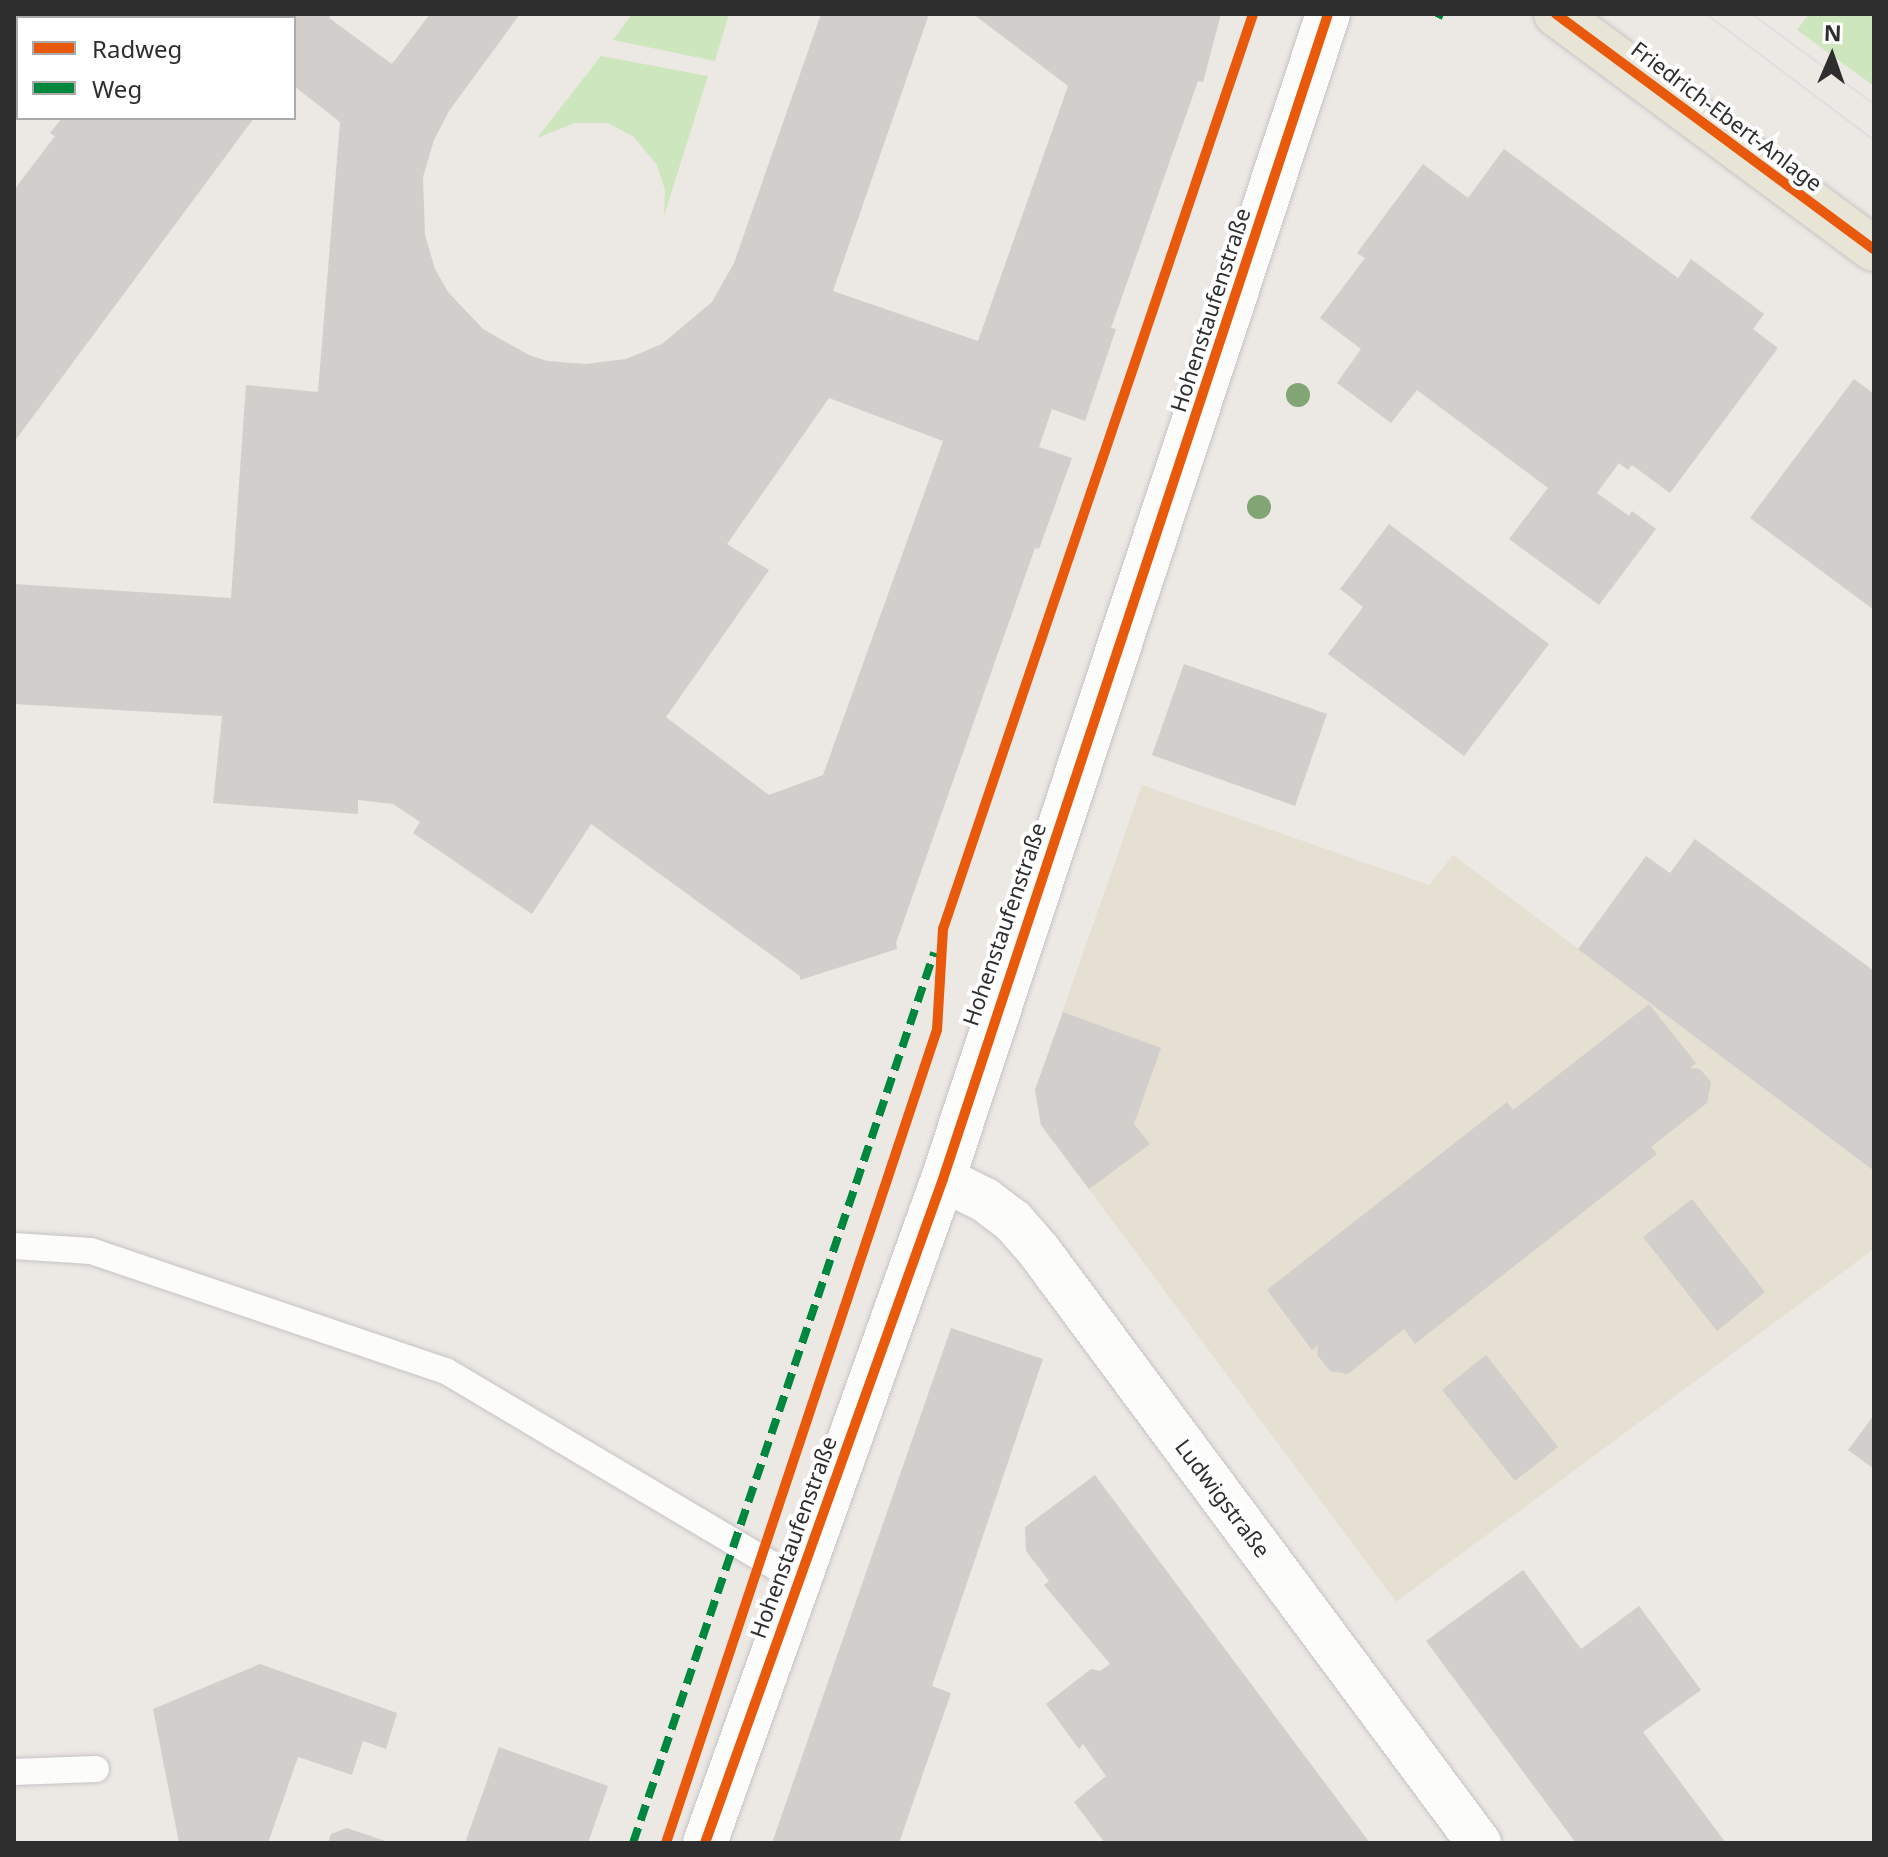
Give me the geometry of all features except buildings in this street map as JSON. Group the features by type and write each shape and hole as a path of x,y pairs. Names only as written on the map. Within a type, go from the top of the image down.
{"main road":[{"name":"Hohenstaufenstraße","path":"705,1843 943,1179 1328,14"},
{"name":"Friedrich-Ebert-Anlage","path":"1556,14 1874,249"},
{"name":"Ludwigstraße","path":"943,1179 985,1200 1013,1221 1039,1251 1479,1843"}],"lane":[{"path":"14,1246 91,1251 446,1371 799,1581"},
{"path":"14,1772 96,1769"}],"shaded area":[{"path":"1142,785 1429,885 1453,855 1874,1171 1874,1249 1396,1602 1041,1125 1035,1090"}],"green space":[{"path":"632,14 729,14 715,61 613,40"},
{"path":"1809,14 1874,14 1874,86 1797,30"},
{"path":"601,56 708,76 664,216 665,190 657,165 634,137 608,123 575,123 537,138"}],"tram line":[{"path":"1706,14 1874,140"},
{"path":"1752,14 1874,104"}],"marked path":[{"path":"1438,18 1440,14"},
{"path":"633,1843 934,953"}],"cycle path":[{"path":"666,1843 937,1030 943,929 1253,14"},
{"path":"705,1843 943,1179 1328,14"},
{"path":"1556,14 1874,249"}]}
